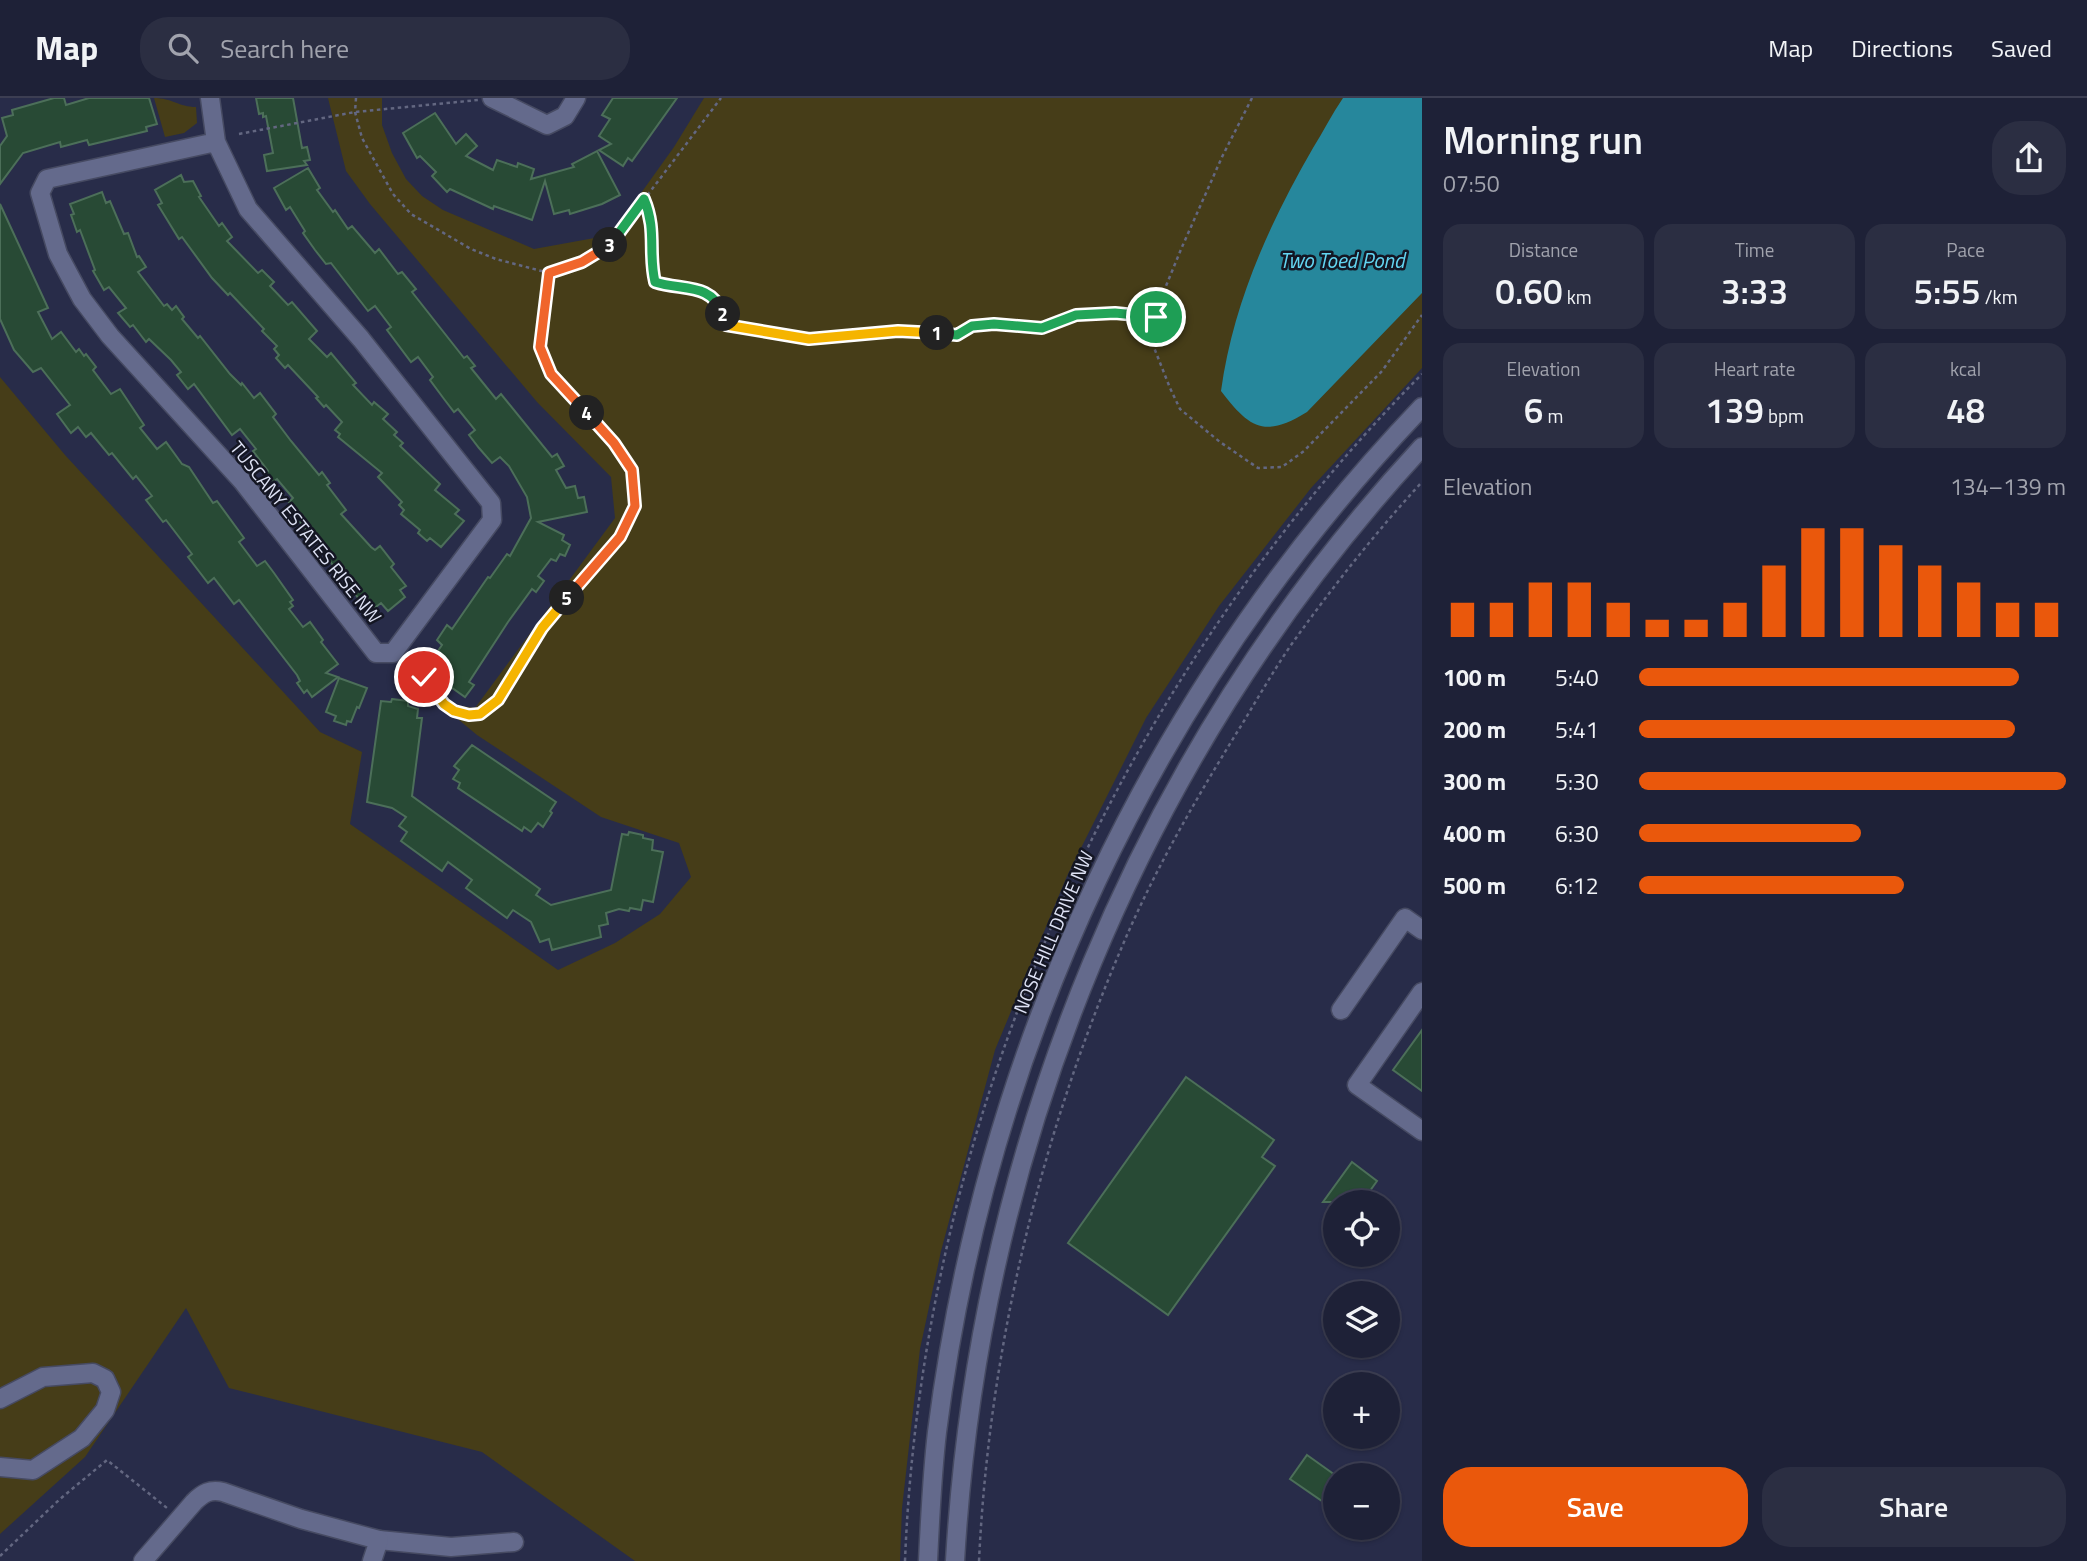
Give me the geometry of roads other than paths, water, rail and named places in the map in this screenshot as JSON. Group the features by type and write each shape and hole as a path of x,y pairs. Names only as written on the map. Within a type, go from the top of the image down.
{"street":[{"name":"TUSCANY ESTATES RISE NW","path":"209,98 216,142 248,209 361,339 491,503 492,520 393,653 376,653 243,482 110,336 82,299 58,254 40,193 47,179 216,142"},
{"path":"490,98 547,125 565,116 576,98"},
{"name":"NOSE HILL DRIVE NW","path":"928,1561 937,1434 973,1234 1013,1090 1060,961 1129,814 1163,751 1203,687 1295,553 1342,494 1422,407"},
{"path":"955,1561 960,1481 992,1278 1033,1121 1094,957 1164,809 1243,677 1291,607 1346,536 1422,447"},
{"path":"1340,1010 1405,918 1422,930"},
{"path":"1422,992 1357,1085 1422,1131"},
{"path":"0,1399 43,1377 93,1373 105,1378 111,1392 105,1410 82,1438 33,1470 0,1468"},
{"path":"143,1561 202,1494 218,1491 301,1519 379,1540 451,1547 514,1542"},
{"path":"372,1561 379,1540"}],"water":[{"name":"Two Toed Pond","path":"1343,98 1422,98 1422,293 1307,412 1280,425 1259,426 1241,414 1221,391 1234,327 1268,235 1313,148"}]}
